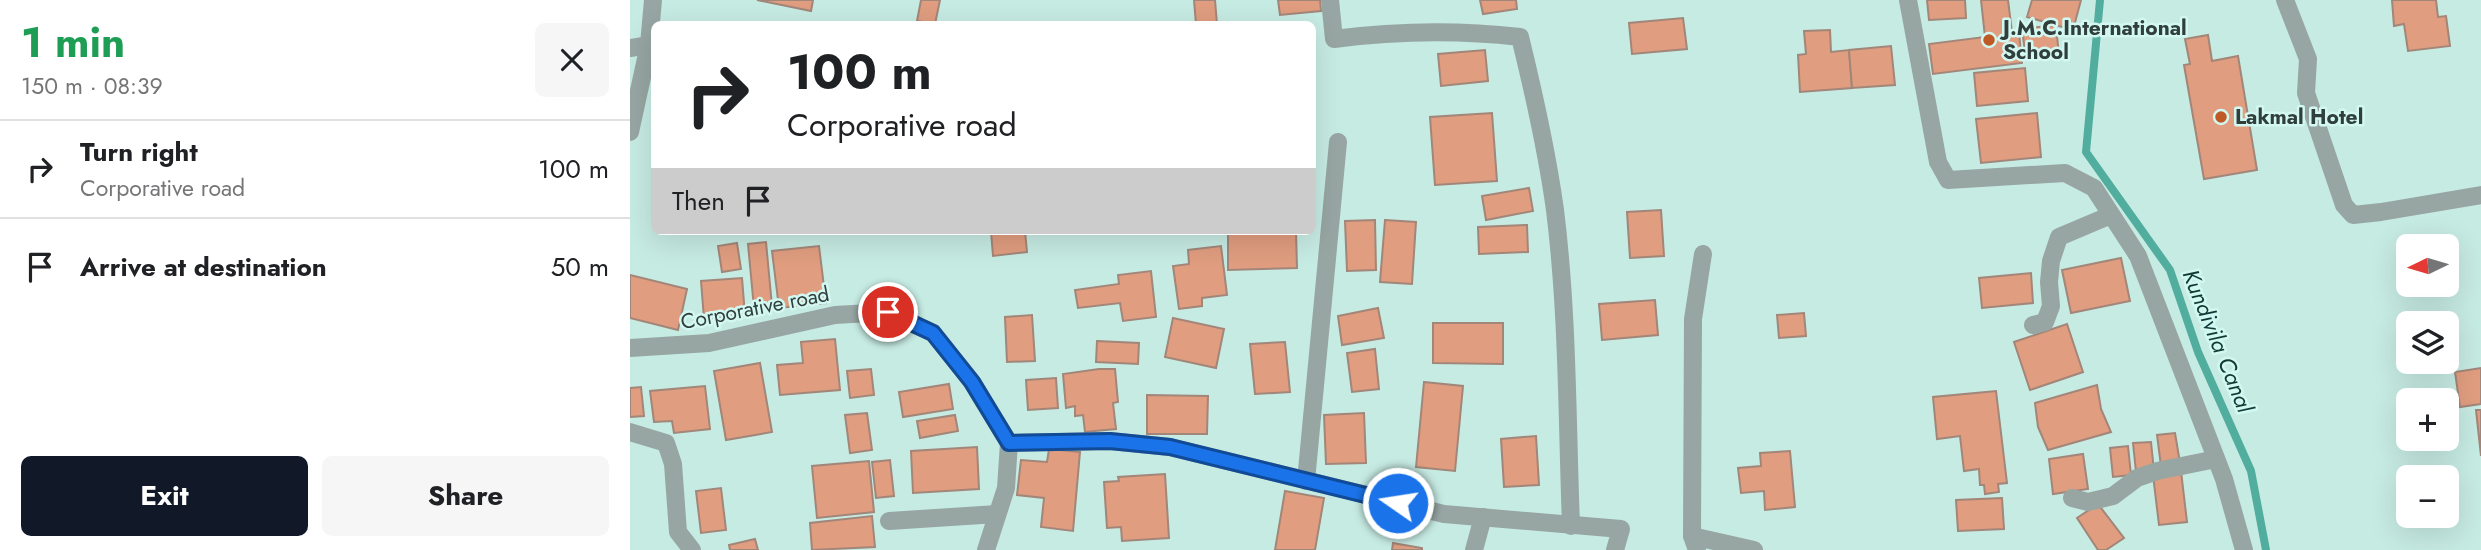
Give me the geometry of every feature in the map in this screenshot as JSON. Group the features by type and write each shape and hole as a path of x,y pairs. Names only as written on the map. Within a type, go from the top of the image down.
{"street":[{"path":"651,21 653,0"},
{"path":"1330,0 1334,39 1397,33 1475,32 1520,37 1538,107 1555,211 1564,314 1571,526"},
{"path":"1908,0 1938,162 1948,180 2065,173 2094,188 2138,257 2216,458 2244,550"},
{"path":"2285,0 2308,59 2306,93 2344,205 2353,215 2481,195"},
{"path":"630,132 649,45 651,22"},
{"path":"630,48 649,45"},
{"path":"1306,481 1338,142"},
{"path":"2034,326 2045,322 2052,306 2049,282 2051,261 2059,237 2111,215"},
{"path":"1703,254 1693,319 1695,543 1754,550"},
{"name":"Corporative road","path":"630,348 709,343 835,315 888,312 933,333 972,382 1009,443"},
{"path":"630,432 666,443 673,464 678,532 692,550"},
{"path":"986,550 1006,488 1009,443 1110,441 1170,447 1444,514 1621,529 1615,550"},
{"path":"2072,498 2088,502 2113,496 2137,478 2216,458"},
{"path":"889,521 997,514"},
{"path":"1474,550 1483,517"}],"building":[{"path":"757,0 813,0 811,11"},
{"path":"921,0 940,0 936,21 917,21"},
{"path":"1194,0 1215,0 1217,21 1196,21"},
{"path":"1278,0 1320,0 1321,11 1280,15"},
{"path":"1480,0 1516,0 1517,9 1483,14"},
{"path":"1927,0 1965,0 1966,18 1929,20"},
{"name":"J.M.C.International School","path":"1981,0 2008,0 2012,32 2019,32 2022,63 1933,74 1929,44 1985,37"},
{"path":"2032,0 2081,0 2073,30 2027,17"},
{"path":"2392,0 2436,0 2438,17 2446,16 2450,46 2408,51 2404,24 2394,26"},
{"path":"1683,18 1687,49 1632,54 1629,23"},
{"path":"2056,25 2059,56 2026,60 2022,29"},
{"path":"1830,30 1831,52 1849,50 1852,88 1800,92 1798,55 1806,54 1804,31"},
{"name":"Lakmal Hotel","path":"2208,35 2212,61 2238,56 2257,170 2204,179 2184,65 2190,64 2185,39"},
{"path":"1891,46 1895,85 1852,88 1849,50"},
{"path":"1485,50 1488,81 1441,86 1438,54"},
{"path":"2025,68 2028,101 1977,106 1974,73"},
{"path":"1492,113 1497,181 1435,185 1430,117"},
{"path":"2037,113 2041,157 1981,163 1976,119"},
{"path":"1529,188 1533,211 1486,220 1482,196"},
{"path":"1661,210 1664,256 1630,258 1627,212"},
{"path":"1375,220 1376,270 1347,271 1345,221"},
{"path":"1385,220 1416,222 1412,284 1380,282"},
{"path":"1527,225 1528,252 1479,254 1478,227"},
{"path":"991,235 1025,235 1027,252 993,256"},
{"path":"1228,235 1296,235 1297,268 1228,270"},
{"path":"766,242 772,306 754,308 748,244"},
{"path":"737,243 741,269 722,272 718,246"},
{"path":"819,246 826,303 779,308 772,251"},
{"path":"1221,246 1227,295 1202,298 1202,306 1179,309 1173,266 1189,264 1188,250"},
{"path":"2121,258 2130,301 2071,313 2062,270"},
{"path":"1151,271 1156,317 1123,321 1120,303 1078,308 1075,290 1119,284 1118,275"},
{"path":"2031,273 2033,303 1982,308 1979,278"},
{"path":"630,275 687,289 678,330 630,318"},
{"path":"742,278 745,315 704,319 701,281"},
{"path":"1655,300 1658,335 1602,340 1599,304"},
{"path":"1378,308 1384,338 1342,345 1338,316"},
{"path":"1804,313 1806,336 1779,338 1777,315"},
{"path":"1032,315 1035,361 1007,362 1005,317"},
{"path":"1173,318 1224,329 1216,368 1165,357"},
{"path":"1433,323 1503,323 1503,364 1433,363"},
{"path":"2067,324 2083,372 2030,390 2014,342"},
{"path":"835,339 840,390 780,395 777,365 803,363 801,342"},
{"path":"1097,341 1139,343 1138,364 1096,362"},
{"path":"1285,342 1290,392 1255,394 1250,344"},
{"path":"1375,349 1379,389 1352,392 1347,353"},
{"path":"760,363 772,432 726,440 714,371"},
{"path":"2481,368 2481,404 2460,407 2455,374 2459,374 2459,371"},
{"path":"871,369 874,395 850,398 847,371"},
{"path":"1115,369 1118,402 1113,403 1116,429 1085,432 1083,415 1075,416 1075,406 1066,408 1063,374"},
{"path":"1056,378 1058,408 1028,410 1026,380"},
{"path":"1424,382 1463,386 1455,471 1416,467"},
{"path":"949,384 953,409 903,417 899,392"},
{"path":"2097,385 2101,409 2111,432 2048,450 2038,427 2035,403"},
{"path":"705,386 710,429 674,433 672,421 654,422 650,391"},
{"path":"641,387 644,416 630,417 630,388"},
{"path":"1996,391 2007,483 1998,484 1999,492 1985,494 1984,485 1980,485 1979,469 1964,471 1960,436 1937,439 1933,397"},
{"path":"1147,395 1208,396 1207,434 1147,434"},
{"path":"2476,410 2481,410 2481,456"},
{"path":"867,413 872,450 850,453 845,415"},
{"path":"1364,413 1366,463 1326,464 1324,415"},
{"path":"955,415 958,431 920,438 917,421"},
{"path":"2175,433 2180,463 2161,466 2157,435"},
{"path":"1536,436 1539,485 1504,487 1501,439"},
{"path":"2151,442 2154,471 2136,472 2133,443"},
{"path":"2128,446 2131,475 2113,477 2110,448"},
{"path":"977,447 979,489 913,493 911,451"},
{"path":"1049,449 1080,452 1073,531 1041,527 1044,498 1017,495 1021,460 1047,462"},
{"path":"1790,451 1795,507 1765,510 1764,491 1741,493 1738,468 1761,466 1760,453"},
{"path":"2083,454 2088,489 2053,494 2049,459"},
{"path":"890,460 894,496 876,498 872,462"},
{"path":"869,461 874,512 817,518 812,466"},
{"path":"2181,471 2187,522 2159,525 2153,475"},
{"path":"1165,474 1169,538 1122,541 1121,527 1107,528 1104,482 1119,481 1118,477"},
{"path":"721,488 726,530 701,533 696,491"},
{"path":"1285,491 1324,498 1315,550 1275,550"},
{"path":"2002,498 2004,529 1958,531 1956,500"},
{"path":"2098,504 2124,538 2106,550 2098,550 2077,518"},
{"path":"872,516 875,547 812,550 810,523"},
{"path":"755,539 758,550 730,550 729,545"},
{"path":"1393,543 1422,548 1422,550 1392,550"}],"waterway":[{"name":"Kundivila Canal","path":"2100,0 2086,152 2170,270 2198,352 2251,471 2266,550"}],"place":[{"name":"J.M.C.International School","path":"1989,40"},
{"name":"Lakmal Hotel","path":"2221,117"}],"route":[{"path":"888,312 933,333 972,382 1009,443 1110,441 1170,447 1398,503"}]}
